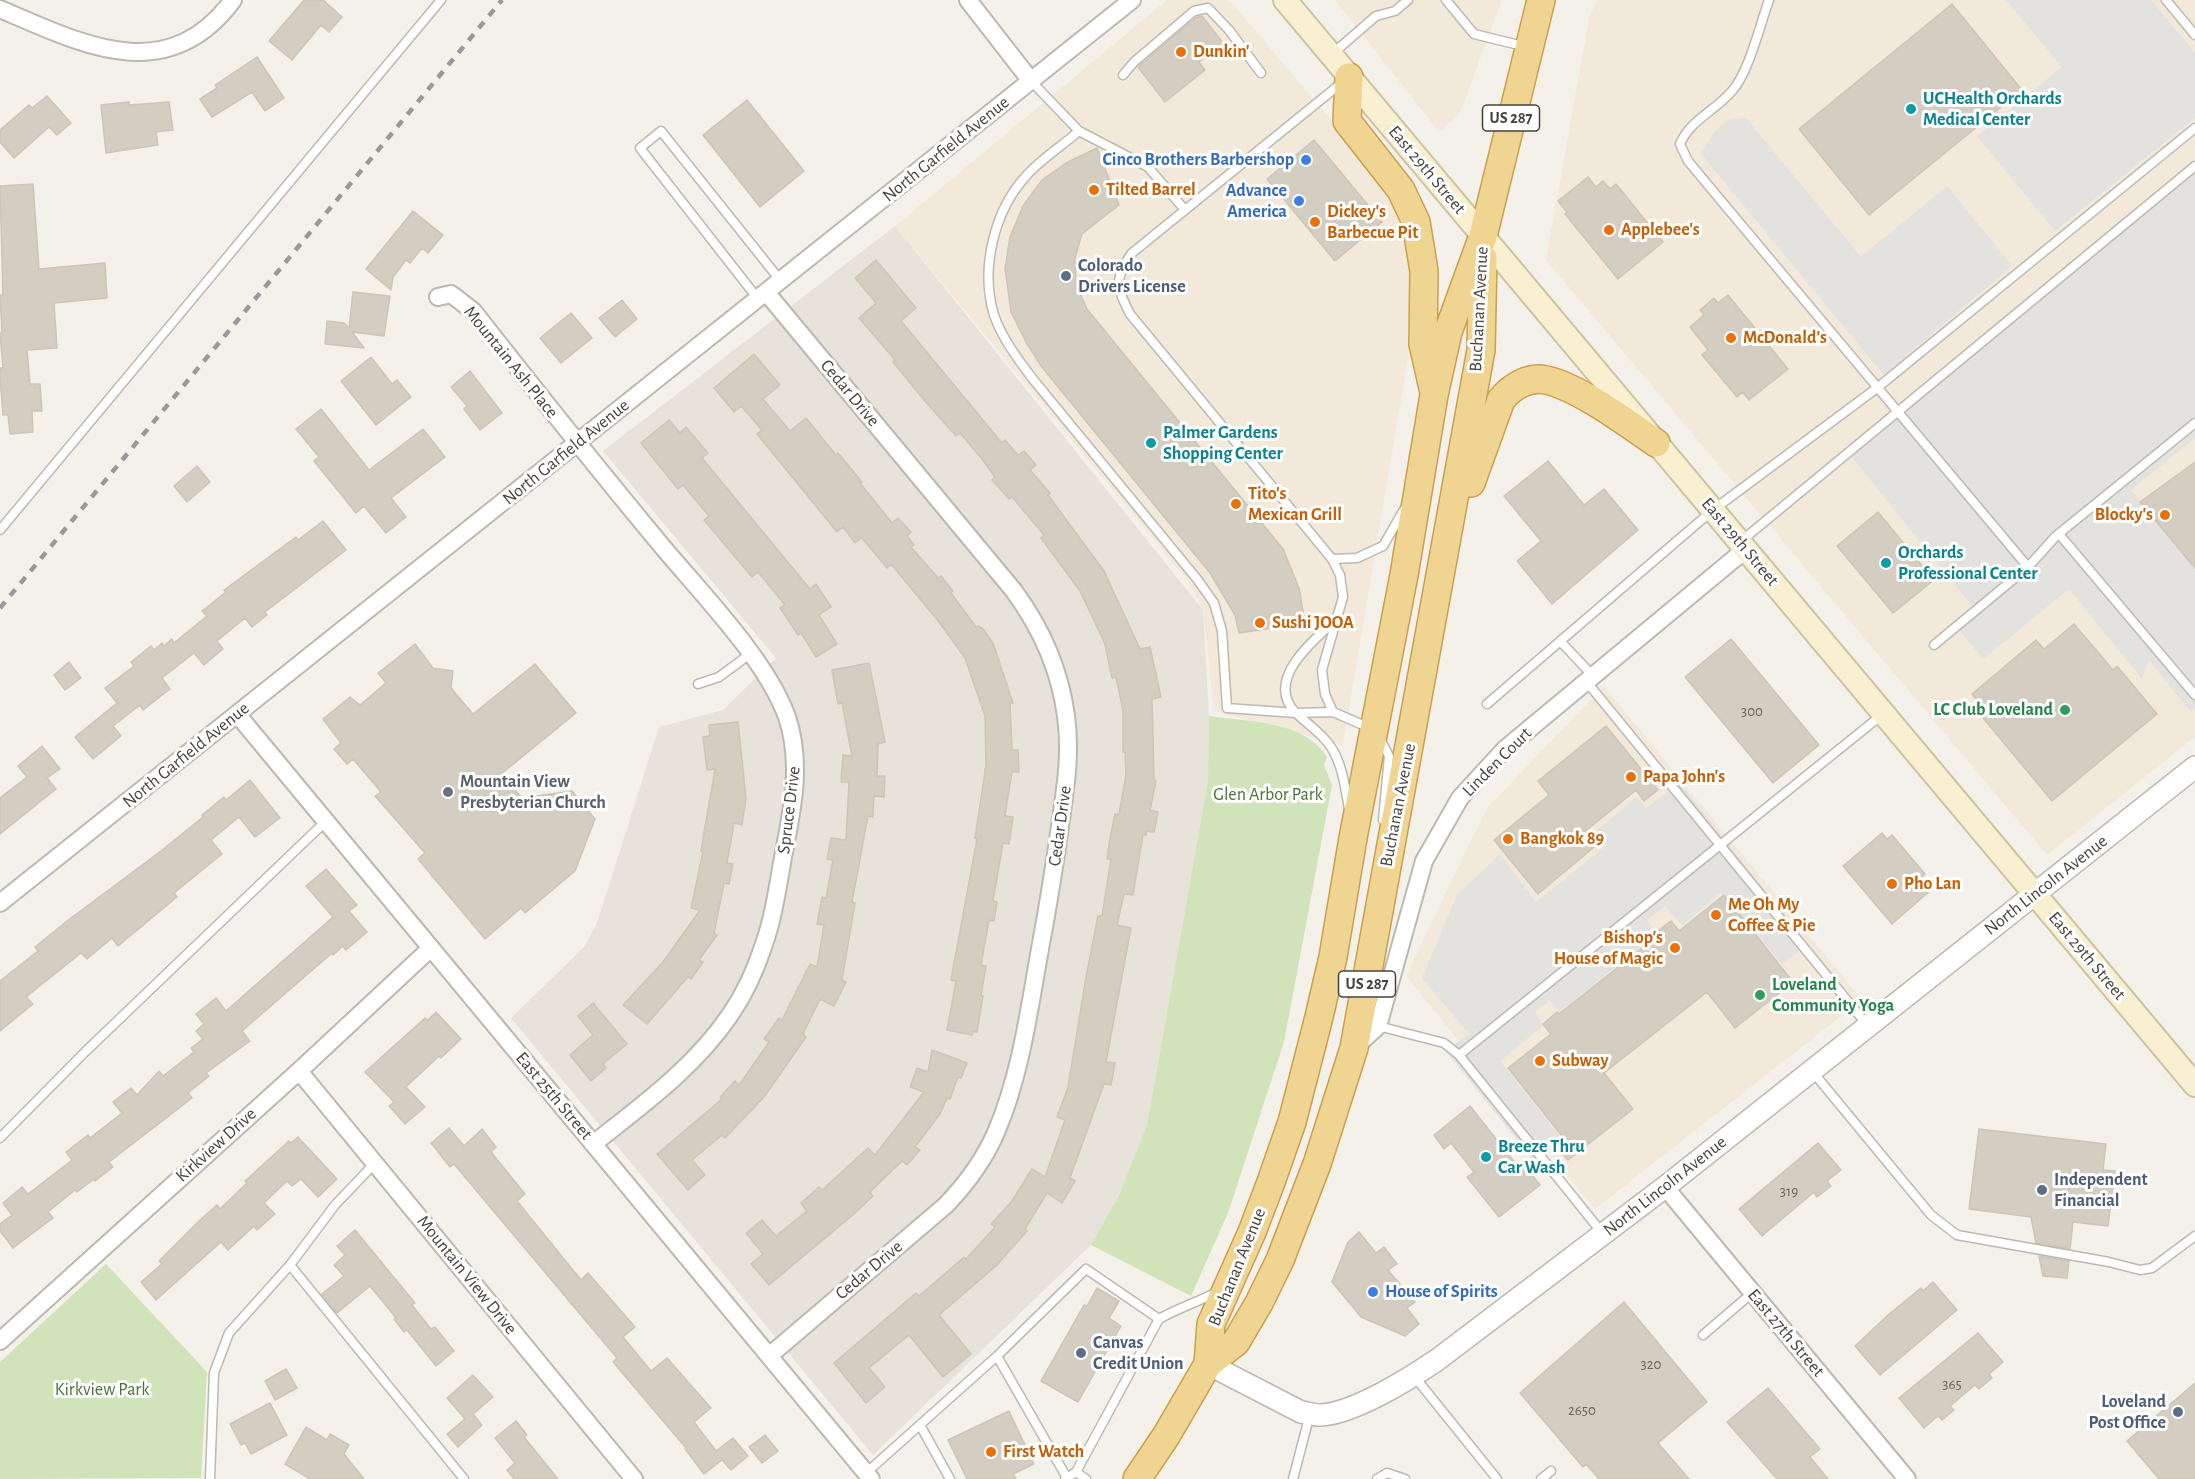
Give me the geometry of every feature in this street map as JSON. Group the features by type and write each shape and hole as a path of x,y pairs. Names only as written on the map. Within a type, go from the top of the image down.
{"highway":[{"name":"Buchanan Avenue","path":"1208,1364 1211,1324 1263,1202 1298,1101 1333,957 1434,395 1448,332 1483,236 1541,0"},
{"path":"1348,76 1347,121 1401,190 1416,222 1424,271 1423,344 1434,395"},
{"name":"Buchanan Avenue","path":"1208,1364 1236,1342 1281,1260 1317,1164 1354,1048 1481,350 1483,236"},
{"path":"1439,572 1501,400 1509,389 1523,382 1544,379 1566,387 1611,412 1656,443"},
{"name":"US 287","path":"1137,1479 1166,1436 1208,1364"}],"main road":[{"name":"East 29th Street","path":"1284,0 2195,1085"}],"street":[{"path":"0,9 68,38 118,51 152,52 172,48 206,29 223,14 233,0"},
{"path":"968,0 1031,81"},
{"name":"North Garfield Avenue","path":"0,903 1132,0"},
{"name":"Mountain Ash Place","path":"438,297 451,294 473,311 576,443"},
{"name":"Cedar Drive","path":"762,295 1027,609 1042,637 1057,674 1066,715 1069,761 1054,870 1016,1075 997,1131 980,1164 965,1185 946,1205 769,1356"},
{"name":"Spruce Drive","path":"576,443 766,675 783,708 793,739 796,759 790,820 764,946 743,995 714,1036 675,1077 593,1144"},
{"name":"Linden Court","path":"1378,1026 1424,861 1460,798 1505,749 1743,546"},
{"name":"East 25th Street","path":"237,714 868,1476"},
{"name":"North Lincoln Avenue","path":"1310,1414 1322,1415 1348,1408 1413,1376 1665,1187 2195,767"},
{"name":"Kirkview Drive","path":"0,1341 299,1071 431,948"},
{"path":"1354,1048 1378,1026"},
{"name":"Mountain View Drive","path":"299,1071 634,1479"},
{"name":"East 27th Street","path":"1665,1187 1907,1479"},
{"path":"1208,1364 1310,1414"}],"lane":[{"path":"0,530 441,0"},
{"path":"1331,55 1377,16 1395,11 1408,0"},
{"path":"1446,0 1474,34 1528,47"},
{"path":"1769,0 1741,77 1732,92 1691,126 1684,134 1680,144 1688,161 2028,567"},
{"path":"2166,0 2195,35"},
{"path":"1123,75 1134,62 1194,11 1208,8 1229,30 1261,73"},
{"path":"1333,712 1325,694 1323,670 1343,597 1340,575 1332,559 1130,314 1119,293 1119,272 1132,253 1348,76"},
{"path":"1031,81 1079,131 1148,167 1185,210"},
{"path":"1487,704 1713,510 1876,388 2195,128"},
{"path":"762,295 640,148 661,130 780,280"},
{"path":"1079,131 1026,176 1005,207 993,240 988,277 994,314 1009,348 1214,603 1222,631 1227,708 1296,713 1333,712 1375,730 1389,756 1382,828"},
{"path":"1743,546 1896,411 2195,166"},
{"path":"1934,645 2028,567 2059,534 2195,423"},
{"path":"1332,559 1357,558 1383,546 1420,481"},
{"path":"2059,534 2193,689"},
{"path":"1338,618 1307,647 1293,664 1285,683 1286,700 1296,713 1331,746 1342,768 1353,838"},
{"path":"1560,642 1720,845 1868,1026"},
{"path":"698,684 718,677 750,654"},
{"path":"1459,1055 1884,714"},
{"path":"0,1138 85,1052 326,821"},
{"path":"1367,983 1380,851"},
{"path":"1378,1026 1444,1043 1459,1055 1603,1234"},
{"path":"1812,1071 1931,1215 1957,1235 2109,1262 2140,1270 2152,1268 2195,1236"},
{"path":"210,1479 214,1373 229,1333 290,1265 335,1205 375,1163"},
{"path":"290,1265 464,1479"},
{"path":"868,1476 920,1425 997,1356 1086,1269 1159,1319"},
{"path":"997,1356 1066,1478 1076,1472 1159,1319 1180,1307 1200,1301 1230,1284"},
{"path":"1703,1335 1752,1293"},
{"path":"1413,1376 1497,1479"},
{"path":"1293,1479 1310,1414"},
{"path":"920,1425 950,1479"},
{"path":"1076,1472 1086,1479"},
{"path":"1541,1479 1551,1472"},
{"path":"1377,1479 1387,1473 1405,1479"}],"shaded area":[{"path":"1167,0 1229,0 1392,191 1414,261 1414,322 1343,745 1214,711 1203,610 1188,581 895,226"},
{"path":"1335,0 1502,0 1460,113 1439,132"},
{"path":"1597,0 2195,0 2195,737 2047,855 1546,260 1589,18"},
{"path":"2006,0 2151,0 2195,53 2195,118 2055,231 1977,136 2062,67"},
{"path":"1746,118 1861,257 1947,186 2012,266 1884,375 1701,154 1714,132 1728,120"},
{"path":"2195,172 2195,438 2131,490 2195,565 2195,709 2191,712 2149,660 2142,679 2069,589 1983,659 1954,623 1973,607 1852,457"},
{"path":"895,226 1203,610 1209,716 1208,781 1147,1125 1119,1195 1091,1245 873,1455 511,1018 584,947 597,923 659,727 723,710 776,658 603,451"},
{"path":"1604,686 1862,1000 1595,1209 1406,976 1486,809"},
{"path":"1680,783 1807,945 1782,964 1720,892 1682,926 1665,906 1647,920 1656,933 1559,1013 1550,1000 1535,1012 1543,1026 1500,1061 1561,1138 1534,1161 1445,1050 1469,1034 1422,978 1457,895 1500,854 1536,902 1606,846 1595,832 1637,797 1646,808"}],"green space":[{"name":"Glen Arbor Park","path":"1209,716 1274,725 1304,736 1317,745 1327,757 1324,765 1332,785 1284,1042 1228,1213 1191,1296 1091,1245 1119,1195 1147,1125 1208,781"},
{"name":"Kirkview Park","path":"106,1264 207,1372 201,1478 0,1479 0,1362"}],"building":[{"path":"304,0 323,0 342,17 329,32 321,25 292,60 269,41"},
{"name":"UCHealth Orchards Medical Center","path":"1952,4 2022,90 1869,215 1799,129"},
{"name":"Dunkin'","path":"1202,16 1223,43 1199,62 1205,70 1165,102 1138,67 1197,17"},
{"path":"257,57 284,98 265,111 252,92 212,117 200,99 217,88 215,85"},
{"path":"47,96 71,123 57,135 49,127 14,158 0,142 0,130 29,105 32,108"},
{"path":"747,100 804,171 760,207 703,135"},
{"path":"129,102 129,105 169,102 173,130 156,132 158,145 106,153 101,105"},
{"path":"1314,140 1382,222 1335,261 1267,179"},
{"name":"Palmer Gardens Shopping Center","path":"1097,148 1119,205 1082,234 1075,258 1076,284 1087,309 1283,549 1299,588 1305,623 1239,633 1235,615 1210,573 1041,366 1011,312 1005,269 1010,237 1023,206 1042,180 1066,163"},
{"name":"Applebee's","path":"1588,177 1596,187 1603,181 1610,189 1616,184 1663,242 1618,279 1565,214 1567,212 1558,201"},
{"path":"33,184 39,269 105,263 107,298 54,303 57,348 27,350 30,384 40,384 42,411 32,411 33,432 10,434 8,415 3,415 0,376 0,368 3,368 0,295 3,295 0,186"},
{"path":"413,211 443,235 428,253 422,248 410,263 406,260 393,277 391,290 366,269"},
{"path":"876,260 916,308 901,321 1002,443 1005,440 1018,455 1024,451 1036,465 1030,470 1050,493 1048,495 1104,571 1140,649 1150,647 1161,697 1152,699 1154,780 1156,781 1150,810 1158,812 1154,832 1146,831 1146,835 1143,835 1133,895 1124,894 1117,925 1131,928 1106,1062 1115,1063 1111,1085 1104,1084 1070,1178 1075,1181 1062,1203 1047,1193 1025,1229 1027,1231 996,1266 939,1315 971,1354 943,1377 909,1335 869,1368 885,1387 866,1403 834,1363 916,1293 919,1296 964,1257 966,1259 995,1227 991,1224 1012,1201 1032,1169 1045,1177 1065,1120 1057,1117 1068,1087 1098,916 1102,916 1111,859 1107,859 1110,838 1115,814 1119,815 1126,775 1125,752 1123,752 1123,710 1116,677 1112,678 1105,644 1080,591 1041,538 1044,535 1012,497 1009,499 992,480 995,477 982,459 960,433 956,436 924,400 893,362 895,360 859,318 876,303 855,278"},
{"path":"353,292 390,296 384,336 352,332 364,348 325,344 327,321 344,323 349,328"},
{"name":"McDonald's","path":"1728,295 1788,369 1749,400 1743,392 1737,397 1702,355 1708,350 1690,327 1704,315 1700,310 1714,298 1718,303"},
{"path":"622,300 637,319 615,337 599,318"},
{"path":"571,313 592,338 561,363 540,338"},
{"path":"754,354 780,385 763,399 790,431 806,418 862,482 860,483 892,523 898,518 911,532 907,536 914,545 911,547 938,578 941,576 976,627 983,629 993,643 1013,703 1010,704 1012,750 1018,750 1019,772 1012,772 1005,816 1013,817 1009,844 1003,843 993,901 997,902 994,921 989,920 981,965 986,966 981,996 983,996 977,1032 973,1032 972,1035 947,1030 956,981 951,980 977,839 975,838 986,765 985,716 965,658 939,622 891,564 887,568 862,538 855,543 843,527 837,532 757,434 762,430 741,406 734,412 714,388"},
{"path":"371,357 392,384 397,380 411,397 376,425 341,381"},
{"path":"470,371 502,413 480,430 464,409 467,406 451,387"},
{"path":"321,409 369,470 423,429 445,457 391,498 406,517 386,533 364,506 356,513 314,461 319,457 296,429"},
{"path":"669,420 680,433 686,427 708,453 702,458 810,589 816,584 831,607 819,615 837,644 816,657 801,633 798,635 780,608 785,605 758,572 752,577 704,520 709,516 683,485 678,489 641,443"},
{"path":"1548,461 1584,505 1604,489 1638,530 1552,604 1517,561 1541,541 1504,496"},
{"path":"2195,462 2195,568 2140,502"},
{"path":"197,466 210,482 187,502 174,486"},
{"name":"Orchards Professional Center","path":"1878,512 1934,580 1893,613 1837,546"},
{"path":"323,521 346,550 265,612 267,615 252,627 245,618 217,641 223,649 204,665 194,653 162,678 170,689 143,710 140,705 113,726 121,736 93,759 75,737 117,703 105,688 134,666 131,662 151,646 154,650 162,643 164,646 172,639 174,643 207,616 202,611 226,592 224,590 296,537 298,540"},
{"name":"LC Club Loveland","path":"2074,624 2113,670 2117,666 2157,714 2052,801 1974,707 1979,703 1972,694 2036,640 2044,649"},
{"path":"1731,639 1819,745 1773,783 1685,677"},
{"name":"Mountain View Presbyterian Church","path":"415,644 433,668 453,671 451,688 473,714 535,664 576,713 501,774 522,798 572,791 595,819 575,871 525,913 521,908 485,939 418,859 425,853 375,796 381,792 353,759 347,764 334,749 341,743 323,719 350,697 360,705 386,683 378,673"},
{"path":"69,662 81,678 65,690 54,675"},
{"path":"869,663 885,742 878,744 877,776 885,776 884,797 874,796 873,817 868,816 852,902 855,903 842,980 846,982 834,1006 820,999 803,1034 806,1037 764,1097 725,1138 722,1135 692,1160 705,1175 688,1190 657,1154 722,1099 720,1097 735,1081 739,1085 769,1042 764,1039 779,1018 782,1020 810,964 817,967 824,925 817,924 822,897 826,898 833,860 827,859 831,838 846,840 849,782 841,782 843,755 852,756 842,703 838,704 832,670"},
{"path":"738,722 746,798 742,825 734,823 727,863 733,864 729,884 724,883 714,933 717,935 699,960 703,962 691,979 688,977 647,1024 623,1005 663,962 700,910 691,908 703,852 701,851 715,769 707,770 703,737 710,736 709,725"},
{"path":"1606,726 1658,790 1644,801 1636,790 1582,834 1593,848 1538,894 1494,840 1549,795 1538,781"},
{"path":"42,746 60,769 47,778 56,789 0,834 0,798 27,777 18,766"},
{"path":"250,780 280,818 255,837 239,817 211,840 222,854 174,893 177,897 118,946 112,938 87,959 81,953 26,997 33,1004 0,1031 0,981 38,951 35,947 67,921 161,851 224,797 226,800"},
{"name":"Pho Lan","path":"1882,833 1887,839 1892,835 1925,874 1921,878 1931,890 1892,924 1843,866"},
{"path":"326,869 357,905 349,911 367,932 346,950 343,946 333,955 332,953 242,1031 250,1041 206,1073 209,1076 188,1093 192,1098 109,1162 113,1167 77,1192 75,1190 48,1212 53,1218 13,1248 0,1231 0,1224 12,1215 3,1203 22,1187 28,1194 72,1160 66,1152 88,1135 90,1138 122,1113 113,1102 131,1088 137,1095 159,1071 163,1076 194,1052 191,1048 203,1039 196,1031 204,1024 196,1014 216,998 226,1011 333,917 306,886"},
{"path":"1724,895 1793,982 1735,1028 1707,992 1604,1073 1633,1109 1568,1160 1557,1147 1566,1141 1508,1068 1551,1034 1543,1024 1557,1012 1559,1014 1661,933 1659,930 1671,921 1679,931"},
{"path":"593,1003 627,1044 603,1064 606,1068 591,1081 570,1055 593,1035 578,1016"},
{"path":"436,1012 461,1039 406,1087 425,1107 405,1124 389,1106 394,1102 365,1072 425,1018 428,1020"},
{"path":"932,1050 967,1063 961,1078 958,1077 950,1099 947,1098 940,1114 915,1147 920,1150 907,1165 902,1161 870,1192 873,1196 854,1214 769,1285 751,1264 763,1254 746,1233 762,1220 776,1236 807,1211 801,1203 819,1187 822,1190 868,1148 875,1155 924,1092 910,1087 917,1068 928,1072"},
{"name":"Breeze Thru Car Wash","path":"1470,1106 1520,1169 1524,1165 1540,1185 1499,1217 1467,1177 1474,1172 1451,1143 1444,1149 1434,1135"},
{"path":"449,1128 464,1146 482,1129 496,1147 491,1152 525,1194 517,1201 581,1280 588,1273 635,1327 623,1337 651,1371 667,1358 711,1408 694,1422 716,1451 733,1438 748,1456 731,1470 722,1460 704,1474 686,1448 613,1362 617,1358 454,1164 450,1167 431,1143"},
{"name":"Independent Financial","path":"1979,1129 2106,1144 2103,1170 2115,1171 2108,1226 2073,1222 2070,1249 2036,1243 2031,1217 1969,1209"},
{"path":"298,1137 337,1179 318,1197 301,1179 292,1186 287,1181 264,1203 275,1214 257,1230 254,1226 228,1250 221,1242 156,1300 141,1282 162,1264 159,1261 200,1220 217,1205 220,1209 247,1183 245,1181 289,1141 291,1143"},
{"path":"1818,1143 1841,1170 1827,1181 1831,1186 1817,1197 1814,1192 1762,1236 1739,1209"},
{"path":"355,1230 415,1303 412,1305 431,1329 435,1327 454,1351 436,1366 407,1330 404,1332 394,1319 396,1318 370,1286 337,1313 322,1294 344,1276 334,1265 345,1255 337,1246"},
{"name":"House of Spirits","path":"1359,1232 1376,1253 1384,1247 1397,1264 1388,1270 1415,1302 1407,1308 1419,1324 1405,1336 1361,1317 1332,1282 1348,1242"},
{"path":"2039,1256 2069,1261 2067,1278 2043,1276"},
{"path":"1933,1282 1957,1310 1880,1375 1855,1346 1888,1315 1921,1288 1923,1291"},
{"name":"Canvas Credit Union","path":"1097,1288 1119,1301 1109,1318 1121,1326 1078,1402 1041,1381 1084,1305 1087,1306"},
{"path":"1624,1302 1707,1402 1658,1443 1689,1479 1599,1479 1586,1464 1583,1467 1520,1393"},
{"path":"1978,1333 2003,1362 1989,1374 1992,1378 1979,1389 1975,1385 1950,1406 1954,1410 1942,1420 1938,1416 1924,1428 1899,1398"},
{"path":"286,1369 297,1388 275,1400 265,1381"},
{"path":"473,1375 493,1397 473,1414 482,1425 458,1447 447,1434 465,1419 447,1398"},
{"name":"Loveland Post Office","path":"2195,1383 2195,1479 2159,1479 2127,1441"},
{"path":"1768,1388 1820,1449 1810,1457 1828,1479 1777,1479 1727,1422"},
{"path":"270,1403 287,1435 251,1454 245,1443 241,1445 230,1424"},
{"name":"First Watch","path":"1009,1411 1034,1464 1013,1474 1016,1479 967,1479 948,1440"},
{"path":"516,1421 527,1435 524,1437 558,1479 514,1479 507,1470 515,1463 495,1438"},
{"path":"306,1427 327,1440 330,1434 349,1445 344,1454 364,1479 310,1479 285,1464"},
{"path":"765,1435 778,1451 762,1463 749,1447"}],"railway":[{"path":"0,608 502,0"}],"place":[{"name":"Dunkin'","path":"1181,52"},
{"name":"UCHealth Orchards Medical Center","path":"1911,109"},
{"name":"Cinco Brothers Barbershop","path":"1306,160"},
{"name":"Tilted Barrel","path":"1094,190"},
{"name":"Advance America","path":"1299,201"},
{"name":"Dickey's Barbecue Pit","path":"1315,222"},
{"name":"Applebee's","path":"1609,230"},
{"name":"Colorado Drivers License","path":"1066,276"},
{"name":"McDonald's","path":"1731,338"},
{"name":"Palmer Gardens Shopping Center","path":"1151,443"},
{"name":"Tito's Mexican Grill","path":"1236,504"},
{"name":"Blocky's","path":"2165,515"},
{"name":"Orchards Professional Center","path":"1886,563"},
{"name":"Sushi JOOA","path":"1260,623"},
{"name":"LC Club Loveland","path":"2065,710"},
{"name":"Papa John's","path":"1631,777"},
{"name":"Mountain View Presbyterian Church","path":"448,792"},
{"name":"Bangkok 89","path":"1508,839"},
{"name":"Pho Lan","path":"1892,884"},
{"name":"Me Oh My Coffee & Pie","path":"1716,915"},
{"name":"Bishop's House of Magic","path":"1675,948"},
{"name":"Loveland Community Yoga","path":"1760,995"},
{"name":"Subway","path":"1540,1061"},
{"name":"Breeze Thru Car Wash","path":"1486,1157"},
{"name":"Independent Financial","path":"2042,1190"},
{"name":"House of Spirits","path":"1373,1292"},
{"name":"Canvas Credit Union","path":"1081,1353"},
{"name":"Loveland Post Office","path":"2178,1412"},
{"name":"First Watch","path":"991,1452"}]}
